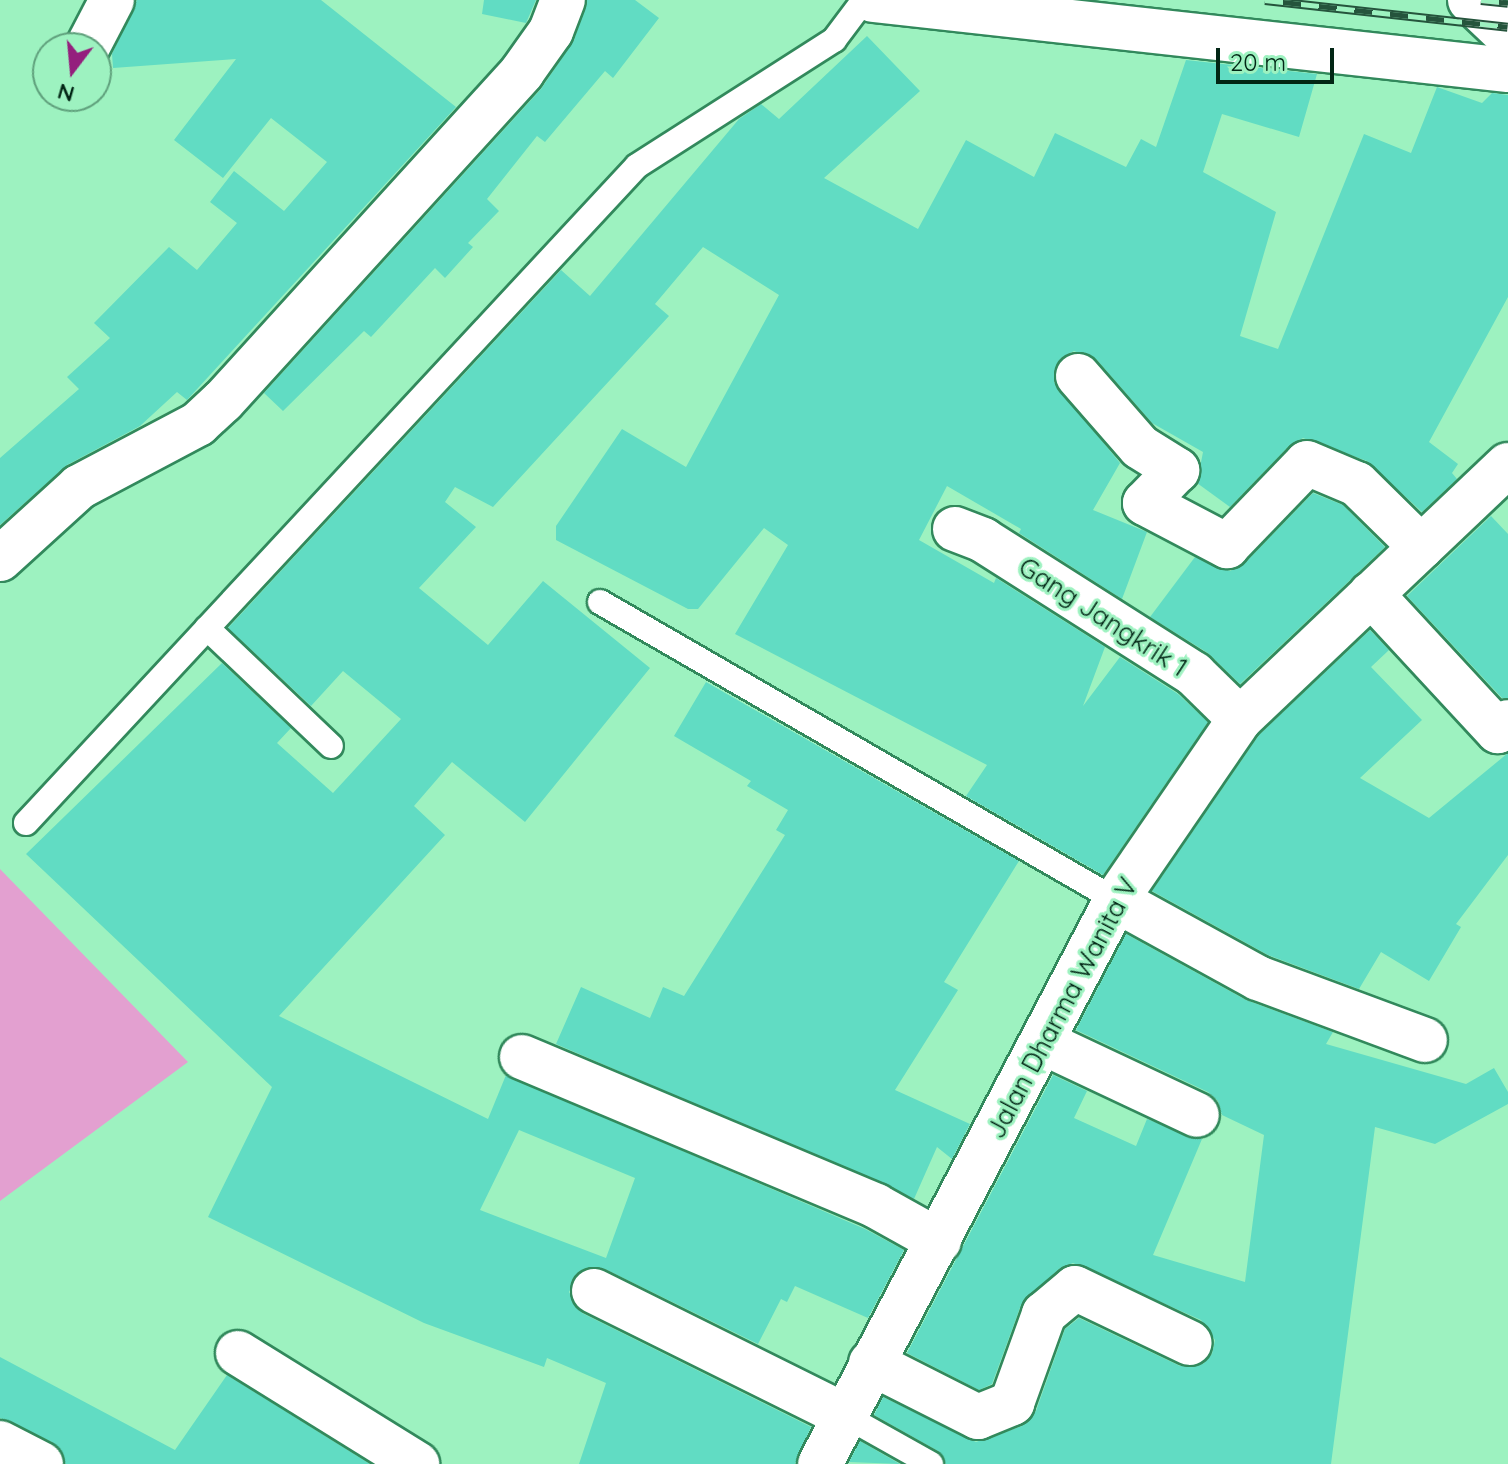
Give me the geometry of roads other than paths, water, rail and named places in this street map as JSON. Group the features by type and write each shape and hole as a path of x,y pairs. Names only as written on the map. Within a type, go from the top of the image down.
{"street":[{"path":"95,32 112,0"},
{"path":"0,559 79,487 198,424 223,401 522,72 551,31 563,0"},
{"path":"873,0 1508,70"},
{"path":"1470,0 1508,36"},
{"path":"1078,376 1140,447 1177,470 1145,503 1227,546 1307,463 1357,484 1421,547"},
{"name":"Jalan Dharma Wanita V","path":"820,1464 842,1414 939,1241 1116,900 1240,719 1508,465"},
{"name":"Gang Jangkrik 1","path":"955,529 983,540 1194,674 1240,719"},
{"path":"1371,594 1498,731 1508,722"},
{"path":"1116,900 1258,978 1425,1040"},
{"path":"1042,1042 1197,1115"},
{"path":"522,1057 876,1206 939,1241"},
{"path":"871,1363 978,1417 1012,1403 1044,1314 1075,1288 1190,1343"},
{"path":"594,1291 842,1414"},
{"path":"238,1353 417,1464"},
{"path":"0,1443 41,1464"}],"lane":[{"path":"26,823 637,166 834,40 864,0"},
{"path":"600,602 1116,900"},
{"path":"207,628 331,746"},
{"path":"842,1414 931,1464"}],"railway":[{"path":"1265,0 1508,27"},
{"path":"1481,0 1508,3"}]}
